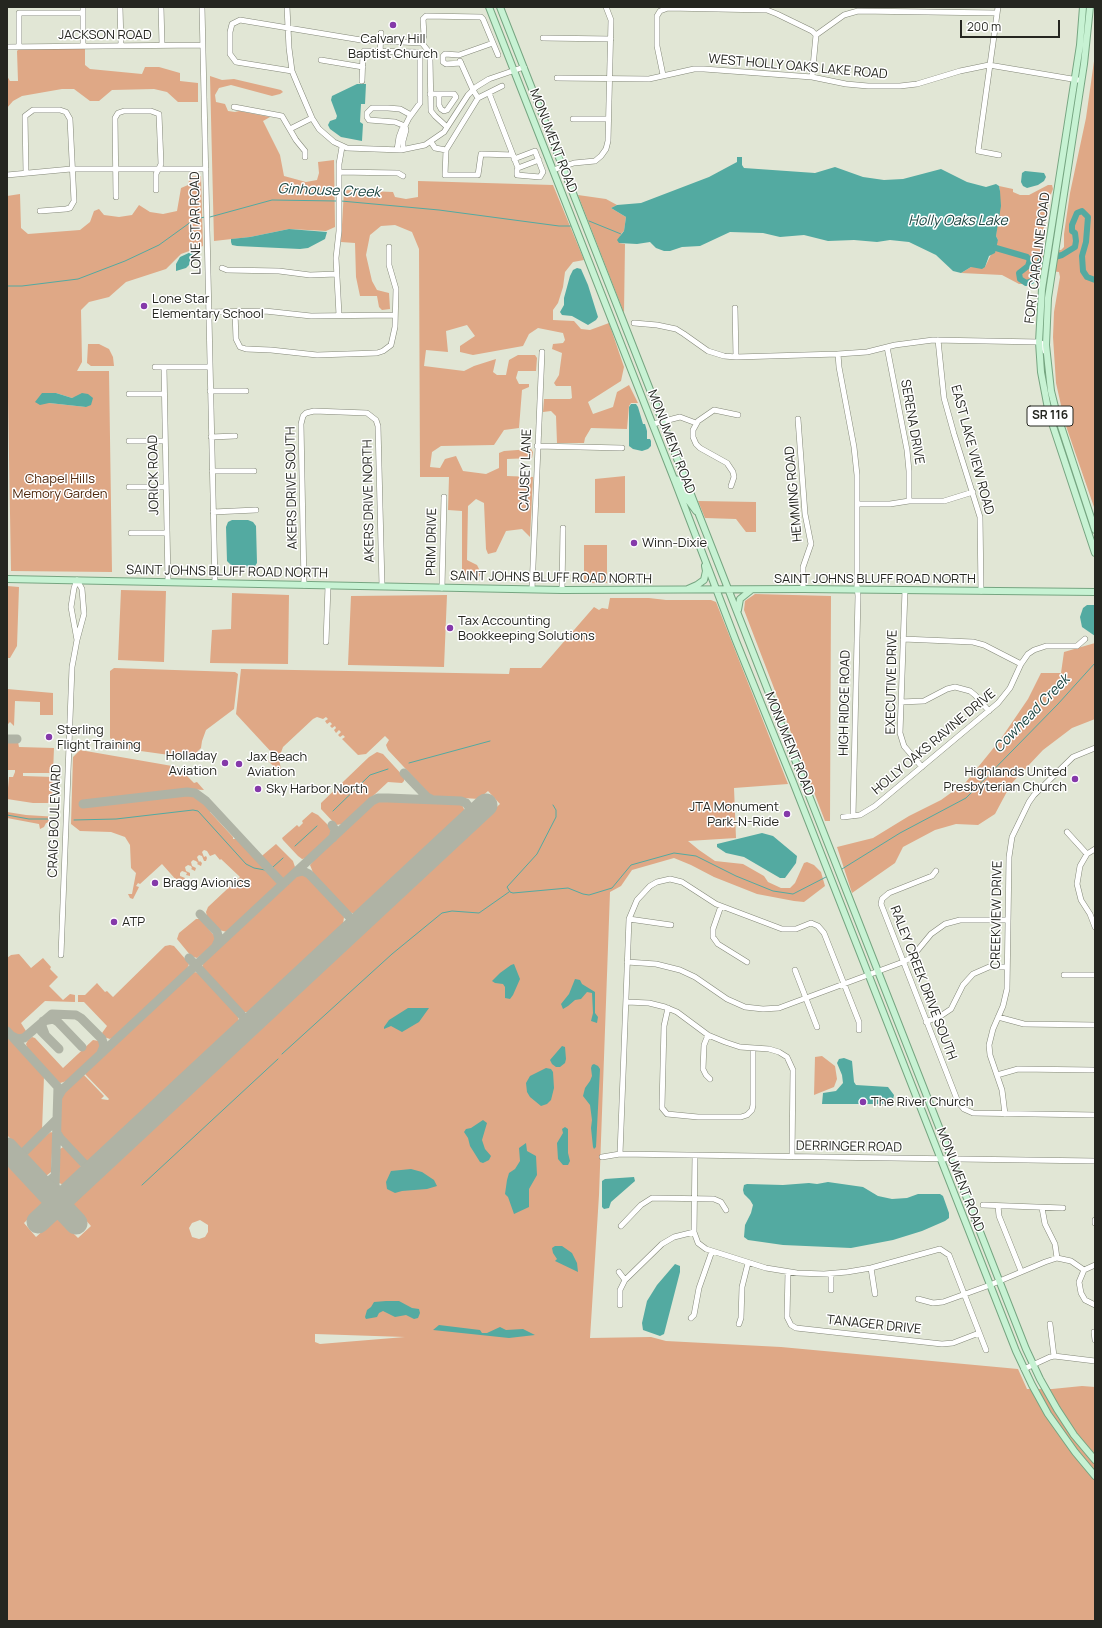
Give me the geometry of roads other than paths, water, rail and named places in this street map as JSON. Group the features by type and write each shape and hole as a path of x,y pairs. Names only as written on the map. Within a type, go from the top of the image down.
{"main road":[{"name":"MONUMENT ROAD","path":"489,7 940,1159 1024,1369 1040,1400 1056,1425 1075,1452 1095,1476"},
{"name":"MONUMENT ROAD","path":"500,7 1033,1365 1063,1418 1095,1460"},
{"name":"FORT CAROLINE ROAD","path":"1083,7 1075,79 1045,272 1039,342 1042,380 1049,414 1095,553"},
{"name":"FORT CAROLINE ROAD","path":"1090,7 1082,80 1052,271 1047,312 1047,357 1056,411 1095,530"},
{"path":"677,458 678,473 674,479 680,480 688,500 700,515"},
{"path":"686,590 704,580 706,571 705,560"},
{"name":"SAINT JOHNS BLUFF ROAD NORTH","path":"7,579 562,590 803,589 1095,592"},
{"path":"1082,592 1095,586"},
{"path":"738,611 740,599 752,590"},
{"path":"793,782 802,778"}],"street":[{"path":"120,7 121,46"},
{"path":"161,7 162,45"},
{"name":"LONE STAR ROAD","path":"202,7 215,583"},
{"path":"287,7 287,28 292,70 312,118 326,136 342,147 352,149 403,150 419,147 431,142 447,127 468,94 489,79 524,66"},
{"path":"553,170 599,159 607,145 611,20 606,7"},
{"path":"663,75 657,46 657,16 660,11 664,9 767,10 798,24 816,35"},
{"path":"19,47 19,13 83,10 83,46"},
{"path":"812,77 816,35 844,15 858,11 998,10 978,151 999,155"},
{"path":"422,43 424,35 423,19 426,16 481,17 498,55"},
{"path":"292,70 236,62 230,54 230,32 232,24 237,21 361,40 422,43"},
{"path":"380,52 381,33"},
{"path":"543,38 611,39"},
{"path":"422,43 429,52 431,111 447,127"},
{"path":"461,63 446,64 443,62 443,56 445,54 459,55 493,43"},
{"name":"JACKSON ROAD","path":"7,47 202,45"},
{"path":"362,81 364,52 416,52 420,54 420,103 405,126 406,130 397,150"},
{"path":"459,55 461,63 478,98"},
{"path":"320,60 363,67"},
{"name":"WEST HOLLY OAKS LAKE ROAD","path":"557,78 650,79 694,69 704,69 812,77 868,86 900,86 917,84 960,71 989,65 1082,80"},
{"path":"489,93 514,157 518,168 517,175 540,177 543,172 534,151 514,157 481,154 478,175 445,175 446,150 478,98 502,86"},
{"path":"430,94 439,97"},
{"path":"234,107 279,114 282,116 304,151 305,157"},
{"path":"405,126 395,122 369,120 367,117 368,110 372,108 400,109 411,115"},
{"path":"26,173 25,116 28,112 33,110 60,110 66,112 69,116 71,169 74,176 73,204 66,209 40,211"},
{"path":"116,197 115,118 120,112 151,111 159,114 162,164 156,174 156,190"},
{"path":"290,129 312,118"},
{"path":"573,119 608,119"},
{"path":"402,136 403,150"},
{"path":"431,142 435,148 446,150"},
{"path":"339,315 336,252 339,231 339,172 342,147"},
{"path":"518,168 539,160"},
{"path":"7,175 71,169 206,169"},
{"path":"339,172 398,173 403,176"},
{"path":"235,312 236,340 240,347 246,349 317,355 377,353 388,348 395,334 396,289 389,265 389,247"},
{"path":"222,268 227,270 279,271 316,275 337,274"},
{"path":"735,308 736,357"},
{"path":"209,312 265,311 311,316 395,315"},
{"path":"634,323 657,325 676,329 708,351 724,356 736,357 867,352 912,342 938,340 1039,342 1043,344 1047,357"},
{"name":"EAST LAKE VIEW ROAD","path":"938,340 944,398 980,517 981,591"},
{"name":"SERENA DRIVE","path":"887,347 907,450 909,500"},
{"name":"CAUSEY LANE","path":"532,589 542,352"},
{"name":"HIGH RIDGE ROAD","path":"838,354 857,466 858,596 853,816"},
{"path":"155,367 210,367"},
{"name":"JORICK ROAD","path":"164,368 168,582"},
{"path":"210,391 246,391"},
{"path":"129,394 164,394"},
{"path":"731,486 734,477 733,472 727,463 700,448 696,444 693,435 696,423 714,410 738,415"},
{"name":"AKERS DRIVE SOUTH","path":"304,585 301,424 303,416 308,412 314,411 367,413 374,417"},
{"name":"AKERS DRIVE NORTH","path":"374,417 378,426 382,586"},
{"path":"652,424 680,417 696,423"},
{"name":"HEMMING ROAD","path":"798,419 805,514 811,544 803,567 803,589"},
{"path":"211,437 235,436"},
{"path":"129,441 165,441"},
{"path":"537,446 622,448"},
{"path":"212,471 254,471"},
{"path":"129,487 166,487"},
{"path":"857,504 890,504 909,500 944,501 973,492"},
{"name":"PRIM DRIVE","path":"442,588 444,497"},
{"path":"213,512 256,510"},
{"path":"562,590 563,528"},
{"path":"131,533 167,533"},
{"name":"CRAIG BOULEVARD","path":"77,580 71,607 77,640"},
{"name":"CRAIG BOULEVARD","path":"61,955 72,666 84,614 82,589 77,580"},
{"path":"326,642 328,586"},
{"name":"EXECUTIVE DRIVE","path":"905,590 901,738 904,746 922,767"},
{"path":"903,639 973,642 984,645 1021,664"},
{"name":"HOLLY OAKS RAVINE DRIVE","path":"843,817 860,815 875,806 989,710 1005,695 1021,664 1028,654 1040,647 1046,646 1077,646 1085,639"},
{"path":"901,702 924,701 947,689 955,687 970,691 989,710"},
{"name":"CREEKVIEW DRIVE","path":"1005,1114 1002,1090 990,1055 989,1045 1006,996 1010,847 1012,837 1023,813 1034,795 1066,763 1079,754 1095,748"},
{"path":"1067,832 1087,854"},
{"path":"1095,849 1087,854 1080,866 1077,889 1095,927"},
{"name":"RALEY CREEK DRIVE SOUTH","path":"936,872 932,876 889,893 882,899 882,908 957,1098 964,1109 973,1113 1005,1114"},
{"path":"620,1154 629,919 634,906 647,889 657,882 664,880 676,880 682,882 711,902 782,929 791,930 816,924 822,930 844,984 859,1022 859,1030"},
{"path":"721,906 713,929 713,937 718,944 747,962"},
{"path":"629,919 671,925"},
{"path":"627,962 656,964 680,970 695,977 727,999 745,1007 763,1009 779,1008 903,962 912,957 931,934 945,924 960,920 1008,920"},
{"path":"926,1022 951,1009 963,985 973,974 990,967 1007,967"},
{"path":"795,970 817,1027"},
{"path":"1064,975 1095,975"},
{"path":"627,1002 657,1004 677,1012 708,1035 740,1047 774,1050 783,1054 789,1060 793,1070 792,1158"},
{"path":"668,1008 664,1026 662,1106 667,1114 674,1116 741,1117 749,1114 752,1110 753,1048"},
{"path":"998,1017 1024,1024 1095,1025"},
{"path":"708,1035 704,1045 703,1069 710,1079"},
{"path":"997,1074 1018,1069 1093,1070"},
{"path":"1005,1114 1095,1115"},
{"name":"DERRINGER ROAD","path":"602,1157 620,1154 792,1158 1095,1161"},
{"path":"695,1156 694,1232 698,1243 712,1251 748,1263 788,1272 831,1274 871,1268 940,1249 949,1255 986,1350"},
{"path":"621,1226 646,1201 652,1198 694,1198 718,1200 726,1210"},
{"path":"983,1205 1063,1208"},
{"path":"998,1206 999,1216 1021,1271"},
{"path":"1042,1208 1044,1224 1055,1244 1057,1258"},
{"path":"620,1305 620,1290 625,1280 668,1239 694,1232"},
{"path":"691,1318 694,1314 699,1288 712,1251"},
{"path":"918,1299 938,1303 990,1285 1021,1271 1057,1258 1071,1261 1084,1270"},
{"path":"739,1324 741,1318 742,1287 748,1263"},
{"path":"1095,1265 1084,1270 1079,1280 1079,1289 1083,1297 1095,1305"},
{"path":"871,1268 875,1294"},
{"path":"618,1272 625,1280"},
{"name":"TANAGER DRIVE","path":"788,1272 788,1320 790,1325 796,1328 942,1344 954,1343 979,1333"},
{"path":"831,1274 831,1290"},
{"path":"1050,1324 1054,1356"},
{"path":"1094,1332 1095,1340"},
{"path":"1024,1369 1054,1356 1095,1361"}],"water":[{"path":"357,84 366,84 365,104 361,104 360,122 363,124 362,141 341,137 330,129 328,125 330,121 336,119 337,116 331,100 332,96"},
{"name":"Holly Oaks Lake","path":"737,157 742,157 742,165 744,168 815,173 835,167 863,177 884,180 903,179 941,169 967,182 986,187 996,184 999,186 1001,206 996,236 998,240 995,253 989,256 985,267 982,269 971,267 961,273 953,271 936,255 909,242 890,240 877,242 854,240 828,241 804,235 780,237 763,233 730,232 700,246 682,247 670,251 664,251 656,248 650,242 637,244 619,243 617,240 624,231 626,217 611,208 617,205 641,203 709,177 737,162"},
{"path":"1025,171 1044,173 1046,177 1044,181 1038,185 1027,188 1023,186 1021,182 1022,173"},
{"path":"289,229 327,232 325,239 308,248 300,249 237,246 232,245 231,242 231,239 250,237"},
{"path":"193,251 195,253 194,258 190,259 190,264 186,268 176,271 176,264 180,257"},
{"path":"577,268 581,269 588,285 598,317 588,325 572,316 562,315 560,312 564,305 564,298 570,276 573,270"},
{"path":"42,393 56,393 72,398 82,393 88,394 93,398 91,405 86,407 49,403 40,405 35,402"},
{"path":"631,404 636,404 638,407 643,424 645,424 647,431 647,439 650,439 651,441 651,446 642,451 633,449 629,446 629,407"},
{"path":"232,520 248,520 253,522 256,526 257,563 252,568 233,567 227,561 226,527 228,522"},
{"path":"1087,605 1095,605 1095,636 1082,627 1080,617 1083,608"},
{"path":"762,833 773,836 797,856 796,863 785,878 780,878 744,857 726,853 717,847 717,844"},
{"path":"514,964 520,979 510,999 505,998 505,987 503,984 492,981 500,973"},
{"path":"575,979 580,980 582,984 595,992 595,1013 598,1017 597,1023 591,1021 593,1013 592,993 587,992 581,999 575,1000 563,1009 561,1004 569,994"},
{"path":"408,1008 429,1008 419,1022 402,1032 391,1026 384,1029 389,1020"},
{"path":"562,1046 565,1047 565,1063 560,1067 556,1067 550,1060"},
{"path":"844,1058 852,1061 854,1082 856,1085 888,1087 894,1095 893,1100 883,1104 822,1104 823,1093 836,1091 843,1083 842,1075 837,1063 839,1059"},
{"path":"594,1064 600,1069 596,1147 594,1149 590,1105 583,1096 585,1088 592,1076 591,1068"},
{"path":"546,1068 551,1069 553,1072 554,1088 551,1100 547,1104 541,1106 530,1097 527,1092 526,1083 530,1076"},
{"path":"483,1120 487,1123 482,1140 485,1149 491,1156 489,1160 483,1163 480,1162 470,1146 468,1138 464,1132 466,1129 471,1128"},
{"path":"565,1127 568,1129 568,1153 570,1161 568,1165 563,1165 558,1159 557,1143 563,1133 562,1129"},
{"path":"526,1143 527,1151 536,1156 537,1175 529,1189 529,1207 514,1214 508,1197 505,1194 507,1180 509,1173 515,1169 520,1161 519,1148"},
{"path":"411,1169 422,1172 434,1180 437,1186 427,1189 395,1193 387,1189 386,1182 391,1171"},
{"path":"634,1177 635,1181 611,1202 609,1208 604,1209 602,1207 602,1181 605,1179"},
{"path":"828,1182 863,1187 878,1196 892,1199 907,1198 918,1194 940,1194 943,1196 949,1213 949,1218 922,1231 893,1240 851,1248 783,1245 748,1240 744,1237 745,1225 753,1205 744,1194 744,1185 817,1184"},
{"path":"555,1246 562,1246 572,1253 577,1263 578,1272 555,1261 557,1259 552,1248"},
{"path":"675,1264 680,1266 680,1272 664,1334 660,1336 643,1330 642,1323 647,1301 657,1285"},
{"path":"399,1301 412,1308 419,1309 420,1313 418,1318 414,1319 406,1315 395,1317 383,1311 379,1313 377,1317 366,1319 365,1317 367,1310 374,1302"},
{"path":"439,1325 480,1330 482,1333 487,1333 500,1327 506,1330 523,1329 535,1335 509,1338 433,1330"}],"waterway":[{"name":"Ginhouse Creek","path":"210,217 272,200 336,201"},
{"name":"Ginhouse Creek","path":"341,201 439,210 559,226 571,226"},
{"name":"Ginhouse Creek","path":"996,248 1027,257 1030,260 1028,266 1019,273 1020,279 1026,283 1032,281 1040,261 1062,255 1075,247 1075,233 1072,231 1072,225 1077,213 1082,211 1088,217 1086,242 1082,256 1083,271 1087,277 1095,280"},
{"name":"Ginhouse Creek","path":"7,286 22,286 78,279 125,261 159,245 195,219 205,217"},
{"name":"Ginhouse Creek","path":"589,221 621,234"},
{"name":"Cowhead Creek","path":"842,869 900,833 966,798 1058,704 1095,663"},
{"path":"409,763 490,741"},
{"path":"333,811 370,775 388,769"},
{"name":"Cowhead Creek","path":"553,805 556,810 556,817 537,854 507,887 510,892 513,893 568,888 589,895 612,888 631,865 674,853 696,856 736,876 773,891 793,894 826,877"},
{"path":"74,820 116,819 193,810 198,811 246,864 254,868 265,870"},
{"path":"7,815 29,819 58,819"},
{"path":"295,846 317,826"},
{"path":"273,867 283,858"},
{"path":"282,1054 392,954 442,913 452,911 479,913 509,892"},
{"path":"142,1185 278,1059"}],"place":[{"name":"Calvary Hill Baptist Church","path":"393,25"},
{"name":"Lone Star Elementary School","path":"144,306"},
{"name":"Winn-Dixie","path":"634,543"},
{"name":"Tax Accounting Bookkeeping Solutions","path":"450,628"},
{"name":"Sterling Flight Training","path":"49,737"},
{"name":"Holladay Aviation","path":"225,763"},
{"name":"Jax Beach Aviation","path":"239,764"},
{"name":"Highlands United Presbyterian Church","path":"1075,779"},
{"name":"Sky Harbor North","path":"258,789"},
{"name":"JTA Monument Park-N-Ride","path":"787,814"},
{"name":"Bragg Avionics","path":"155,883"},
{"name":"ATP","path":"114,922"},
{"name":"The River Church","path":"863,1102"}],"park label":[{"name":"Chapel Hills Memory Garden","path":"60,486"}]}
